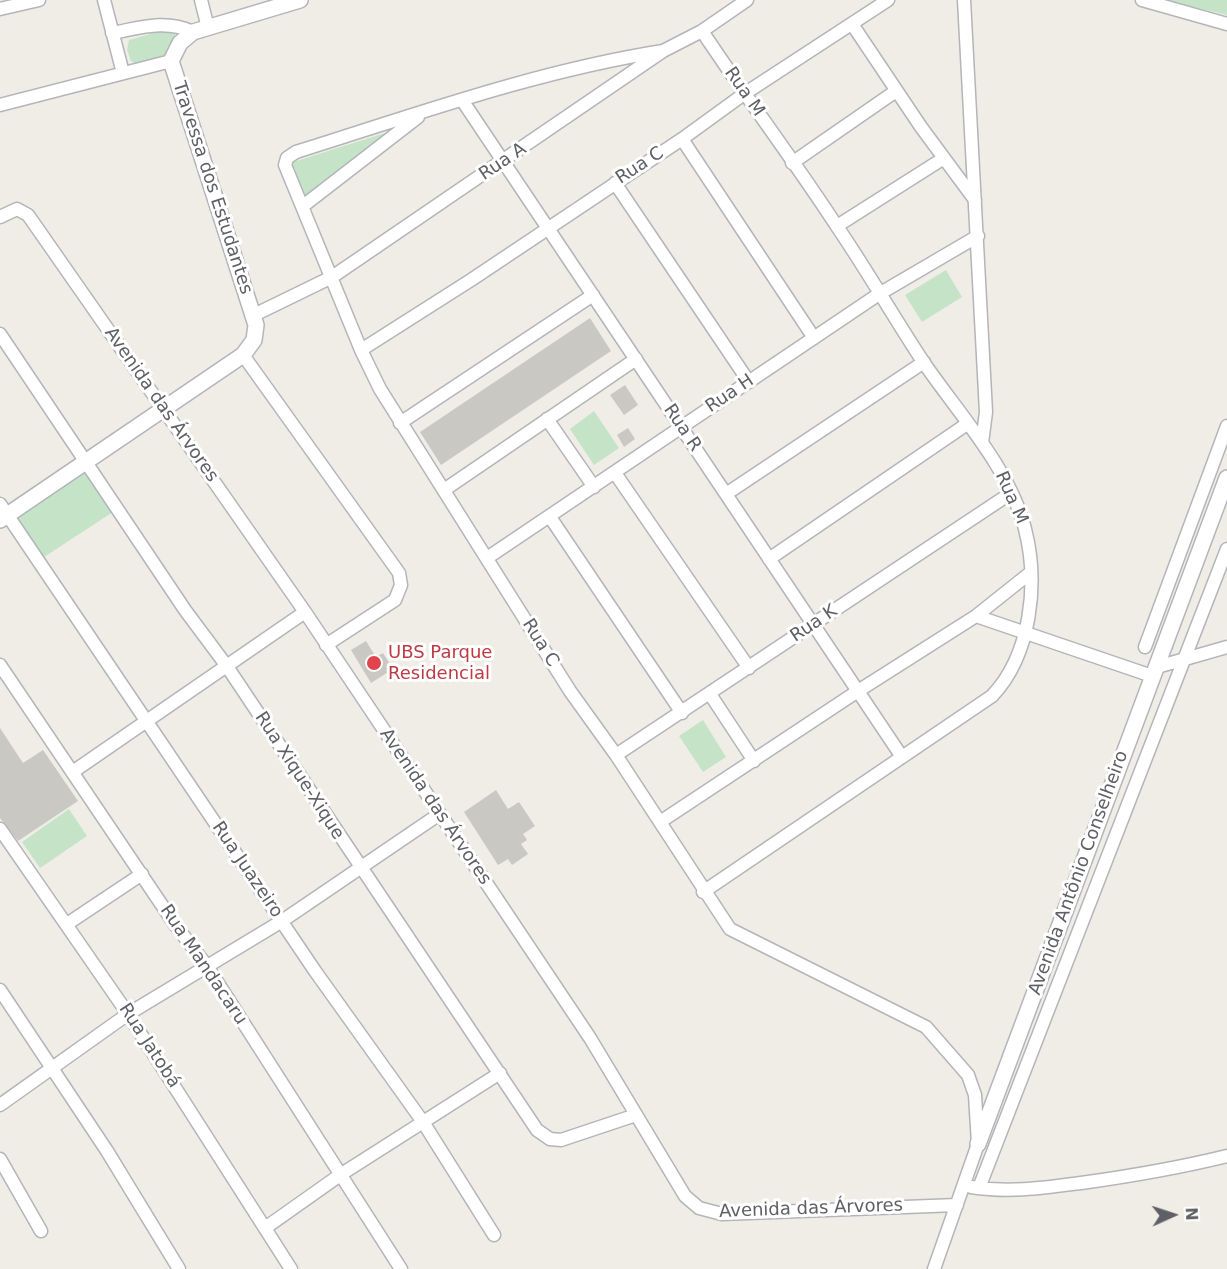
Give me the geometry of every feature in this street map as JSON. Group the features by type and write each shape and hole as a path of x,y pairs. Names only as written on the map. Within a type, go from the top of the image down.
{"street":[{"path":"0,9 39,0"},
{"path":"104,0 123,73"},
{"path":"200,30 201,0"},
{"path":"0,105 171,61 180,43 200,30 300,0"},
{"name":"Rua A","path":"254,315 332,277 504,162 663,51 702,31 747,0"},
{"name":"Rua C","path":"361,350 682,139 744,94 888,0"},
{"path":"964,0 986,412 982,443"},
{"path":"1142,0 1227,24"},
{"path":"112,33 164,24 200,30"},
{"path":"852,24 896,91 975,200"},
{"name":"Rua M","path":"702,31 837,226 924,362 982,443 1011,493 1025,528 1030,573 1029,622 1003,685 992,696 704,892"},
{"path":"303,206 425,112 557,72 663,51"},
{"name":"Travessa dos Estudantes","path":"171,61 254,315"},
{"path":"792,163 896,91"},
{"name":"Rua R","path":"462,100 902,757"},
{"name":"Rua C","path":"425,112 296,152 287,158 285,165 361,350 400,423 570,691 616,755 730,930 927,1027 970,1081 975,1095 978,1144"},
{"path":"682,139 814,338"},
{"path":"837,226 944,158"},
{"path":"615,183 749,382"},
{"name":"Avenida das Árvores","path":"4,214 21,210 28,215 164,408 305,612 438,815 590,1038 685,1196 699,1208 722,1214 957,1205"},
{"name":"Rua H","path":"487,558 879,294 978,236"},
{"path":"400,423 593,295"},
{"path":"2,513 86,462 243,355 257,330 254,315"},
{"name":"Rua Xique-Xique","path":"0,334 226,665 360,869 537,1130 550,1139 568,1138 636,1115"},
{"path":"243,355 399,573 401,585 395,600 326,645"},
{"path":"444,490 636,359"},
{"path":"726,494 924,362"},
{"path":"547,419 594,487"},
{"path":"770,559 967,424"},
{"path":"1145,647 1227,426"},
{"path":"615,473 749,668"},
{"name":"Avenida Antônio Conselheiro","path":"934,1269 978,1144 1227,478"},
{"name":"Rua K","path":"616,755 1011,493"},
{"name":"Rua Juazeiro","path":"2,513 423,1122 494,1235"},
{"path":"550,517 682,713"},
{"path":"979,1188 1227,549"},
{"path":"660,822 976,616 1030,573"},
{"path":"74,771 305,612"},
{"path":"976,616 1154,671 1227,647"},
{"name":"Rua Mandacaru","path":"0,666 207,966 401,1269"},
{"path":"710,694 754,761"},
{"path":"0,1106 49,1068 128,1014 282,921 438,815"},
{"name":"Rua Jatobá","path":"0,829 128,1014 291,1269"},
{"path":"67,924 142,874"},
{"path":"0,990 118,1170 179,1269"},
{"path":"265,1228 340,1175 500,1073"},
{"path":"963,1186 999,1192 1055,1186 1155,1173 1227,1156"},
{"path":"0,1159 41,1232"}],"green space":[{"path":"1164,0 1227,0 1227,15"},
{"path":"168,29 175,32 175,40 165,56 136,64 131,61 127,50 129,40"},
{"path":"401,128 305,197 290,163"},
{"path":"946,270 962,297 922,322 905,295"},
{"path":"594,411 619,448 594,465 570,429"},
{"path":"85,469 113,512 41,559 14,516"},
{"path":"703,720 726,757 703,772 679,736"},
{"path":"69,809 87,836 40,868 22,842"}],"building":[{"path":"590,318 611,351 441,465 420,432"},
{"path":"625,385 638,405 624,415 610,395"},
{"path":"628,428 635,439 624,447 617,435"},
{"name":"UBS Parque Residencial","path":"366,641 376,657 383,653 393,669 371,683 351,650"},
{"path":"0,728 23,763 43,750 78,801 18,841 0,818"},
{"path":"496,790 508,809 519,802 535,826 523,834 527,840 521,844 528,854 512,865 508,859 498,865 464,812"}],"place":[{"name":"UBS Parque Residencial","path":"374,663"}]}
